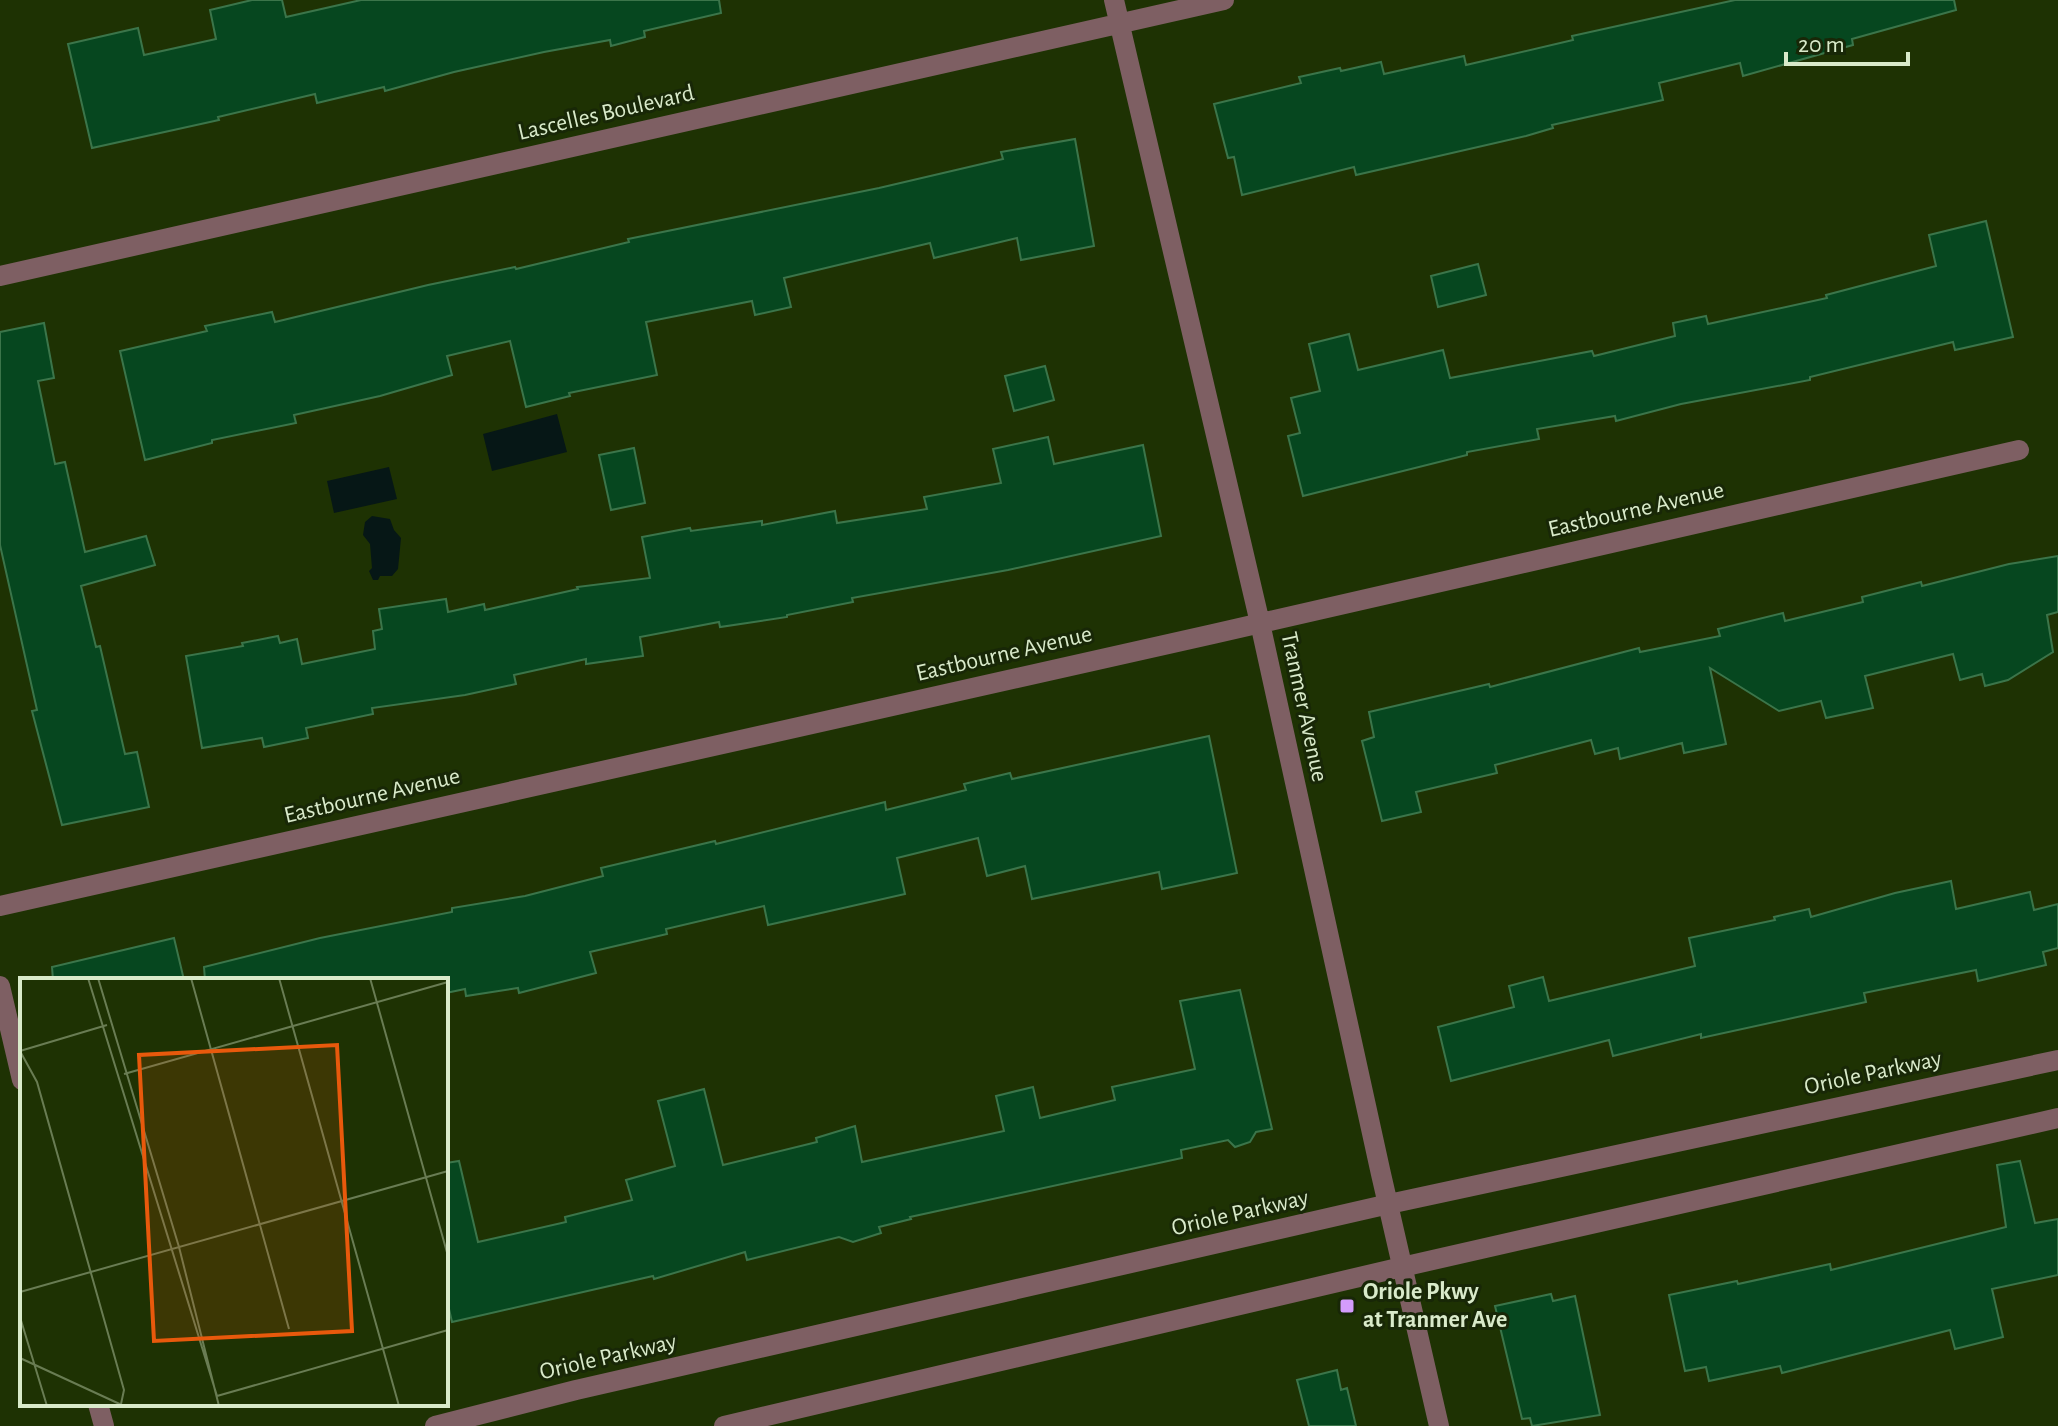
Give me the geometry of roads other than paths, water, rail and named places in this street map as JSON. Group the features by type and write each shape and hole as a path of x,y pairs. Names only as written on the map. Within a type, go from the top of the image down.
{"street":[{"name":"Tranmer Avenue","path":"1114,0 1260,623 1439,1426"},
{"name":"Lascelles Boulevard","path":"0,276 1224,0"},
{"name":"Eastbourne Avenue","path":"0,906 2019,450"},
{"path":"0,986 20,1071"},
{"name":"Oriole Parkway","path":"435,1426 591,1386 1389,1204 2058,1060"},
{"path":"724,1426 2058,1118"},
{"path":"99,1406 104,1426"}],"place":[{"name":"Oriole Pkwy at Tranmer Ave","path":"1347,1306"}]}
